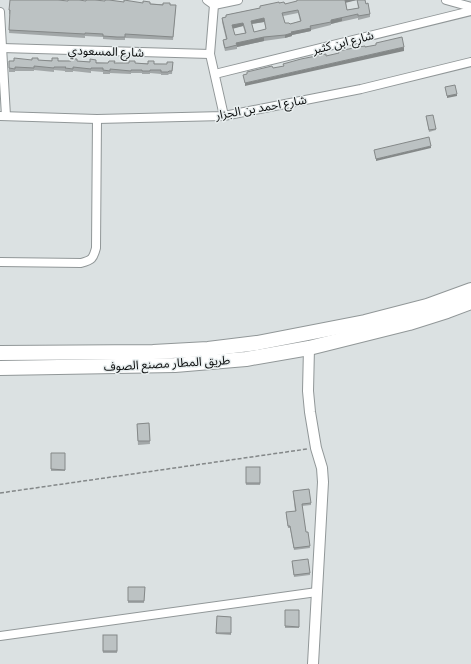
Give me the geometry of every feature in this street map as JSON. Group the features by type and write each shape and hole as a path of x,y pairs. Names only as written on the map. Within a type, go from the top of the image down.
{"highway":[{"name":"طريق المطار مصنع الصوف","path":"0,352 154,352 208,349 257,343 365,322 427,306 471,290"},
{"name":"طريق المطار مصنع الصوف","path":"0,368 183,365 246,358 309,348 409,323 471,302"}],"street":[{"path":"224,116 210,54 212,2 238,0"},
{"path":"446,0 471,7"},
{"name":"شارع ابن كثير","path":"215,74 471,11"},
{"path":"0,12 3,116"},
{"name":"شارع المسعودي","path":"2,48 210,54"},
{"name":"شارع احمد بن الجزار","path":"3,116 96,119 224,116 361,88 471,62"},
{"path":"0,262 82,263 92,259 96,248 96,119"},
{"path":"309,348 308,391 310,412 316,448 322,468 323,482 313,664"},
{"path":"0,636 317,592"}],"path":[{"path":"0,493 316,448"}],"building":[{"path":"10,0 109,0 124,2 124,0 143,3 143,1 150,2 150,4 163,5 163,3 170,3 170,5 176,5 173,37 125,34 125,37 117,37 103,36 103,34 9,30"},
{"path":"345,0 347,10 359,8 357,0 365,0 366,4 368,3 370,14 358,16 358,14 331,20 331,22 310,26 311,28 291,32 292,33 285,35 264,37 236,43 237,45 225,48 223,40 227,39 222,18 226,17 226,15 260,8 260,6 279,2 284,2 285,4 297,1","holes":["298,10 301,21 290,24 285,23 282,13","264,18 266,29 254,32 251,21","243,23 246,33 235,35 232,25"]},
{"path":"402,37 404,47 245,83 243,75 247,74 247,72 272,66 273,68 284,66 283,64 301,59 326,54 326,56 339,53 338,51 376,45 376,43"},
{"path":"14,58 32,60 32,58 38,58 38,60 52,61 52,58 58,58 58,61 71,61 71,59 77,59 77,61 90,62 90,59 96,60 96,63 108,63 109,61 115,61 114,63 129,63 129,61 135,61 135,63 148,64 148,61 154,61 154,64 167,64 167,62 173,62 172,71 168,72 161,72 161,70 131,71 110,69 110,71 103,70 103,68 91,69 73,67 73,69 65,68 66,67 54,68 34,66 34,68 9,68 9,61 14,61"},
{"path":"455,85 457,94 447,96 445,87"},
{"path":"433,115 436,129 429,130 426,116"},
{"path":"429,137 431,146 376,159 374,150"},
{"path":"149,423 150,441 138,441 137,424"},
{"path":"51,453 65,453 65,470 51,469"},
{"path":"246,467 260,467 260,483 246,483"},
{"path":"309,489 311,503 302,504 306,532 308,532 310,546 294,548 286,512 296,511 293,491"},
{"path":"308,559 310,573 294,575 292,561"},
{"path":"128,587 145,587 144,601 128,601"},
{"path":"285,610 299,610 299,627 285,626"},
{"path":"217,616 231,617 231,633 216,633"},
{"path":"103,635 117,635 117,651 103,651"}]}
